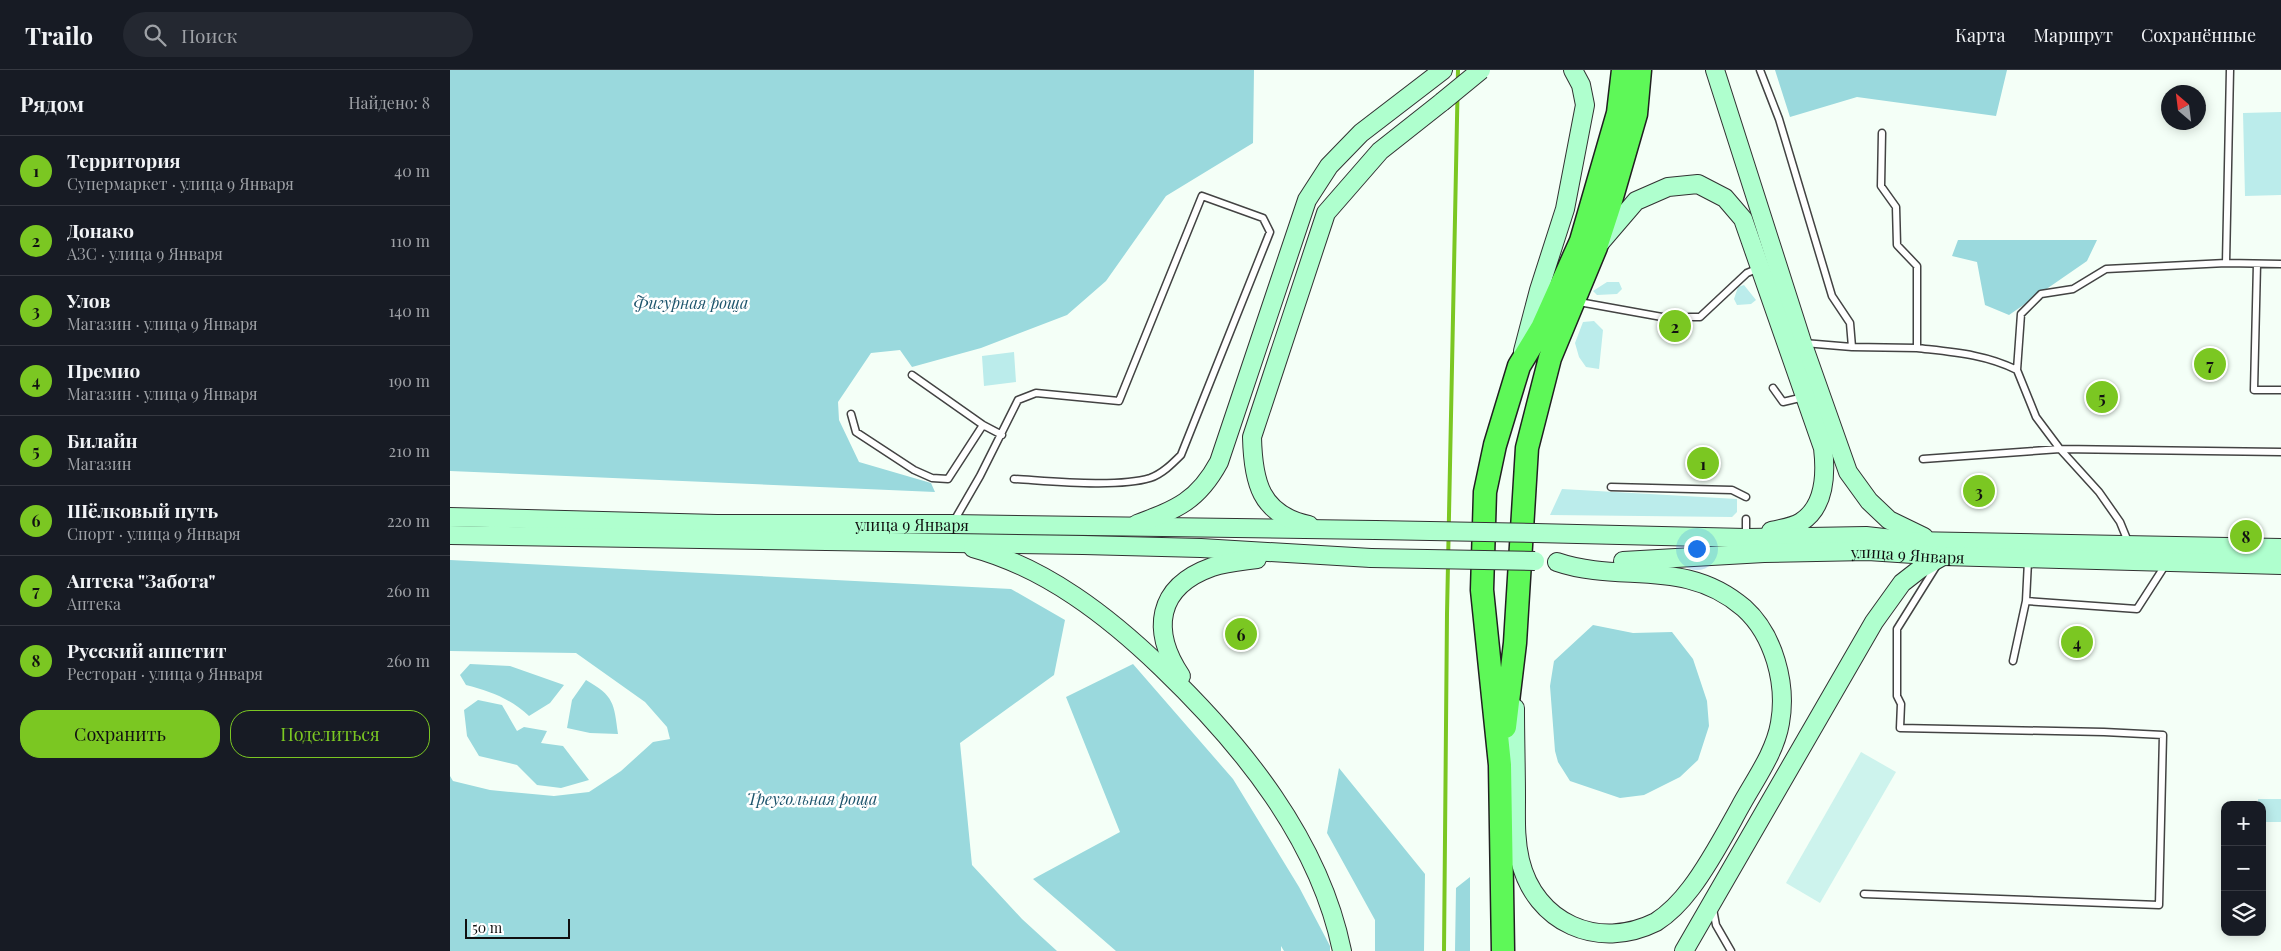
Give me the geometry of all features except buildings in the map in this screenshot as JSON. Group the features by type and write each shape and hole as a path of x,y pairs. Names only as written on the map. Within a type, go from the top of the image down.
{"highway":[{"path":"1504,947 1500,765 1482,590 1485,492 1495,445 1519,366 1542,328 1581,241 1618,113 1623,70"},
{"path":"1500,765 1516,644 1527,448 1550,358 1596,247 1636,114 1640,70"}],"main road":[{"path":"1332,530 1296,523 1270,505 1257,485 1253,466 1252,437 1326,213 1380,151 1481,70"},
{"path":"1519,366 1539,290 1565,209 1574,169 1585,105 1581,85 1573,70"},
{"path":"1127,528 1168,512 1193,497 1208,482 1219,462 1308,200 1329,166 1360,133 1439,73"},
{"path":"1684,951 1874,622 1902,583 1944,549 1889,520 1869,501 1848,472 1802,342 1719,75"},
{"path":"1596,247 1636,201 1668,187 1698,184 1725,198 1743,218 1823,448 1826,473 1819,502 1801,522 1746,538"},
{"name":"улица 9 Января","path":"450,517 698,524 952,524 1746,538 1866,536 1912,541 1944,549 2028,557 2167,563 2281,565"},
{"name":"улица 9 Января","path":"450,535 700,540 952,542 1202,548 1371,558 1556,562 1868,550 2129,545 2281,548"},
{"path":"952,542 993,555 1061,587 1086,603 1154,660 1218,724"},
{"path":"1297,554 1213,567 1188,579 1179,587 1166,608 1162,626 1162,638 1169,658 1218,724 1242,752 1285,815 1310,860 1332,912 1342,951"},
{"path":"1516,644 1515,833 1520,861 1527,880 1549,914 1564,926 1584,934 1606,938 1628,935 1655,923 1673,909 1692,887 1725,834 1759,773 1780,725 1782,702 1779,673 1770,647 1760,628 1745,609 1718,591 1674,575 1579,570 1556,562"}],"lane":[{"path":"1760,70 1779,119 1832,296 1850,323 1852,347"},
{"path":"2226,263 2230,70"},
{"path":"1882,133 1881,186 1896,207 1897,246 1917,266 1917,348"},
{"path":"952,524 1002,434 1018,400 1036,394 1119,401 1202,196 1263,218 1270,232 1181,455 1167,468 1151,477 1131,481 1014,479"},
{"path":"2129,545 2120,522 2099,492 2060,449 2036,417 2017,370 2021,314 2041,294 2072,289 2106,269 2226,263 2281,264"},
{"path":"2257,264 2254,390 2281,390"},
{"path":"1689,317 1700,316 1747,272 1760,268"},
{"path":"1575,301 1662,317"},
{"path":"1802,342 1852,347 1917,348 1982,356 1998,360 2017,370"},
{"path":"912,375 983,425 1002,434"},
{"path":"1773,388 1783,402 1805,396"},
{"path":"851,414 856,432 914,470 932,478 948,479 983,425"},
{"path":"1923,459 2060,449 2281,452"},
{"path":"1612,487 1732,490 1746,497"},
{"path":"1746,519 1746,538"},
{"path":"1864,894 2159,905 2163,735 1900,728 1901,704 1897,696 1896,629 1944,549"},
{"path":"2013,661 2026,601 2028,557"},
{"path":"2026,601 2137,608 2167,563"},
{"path":"1711,904 1716,925 1731,951"}],"shaded area":[{"path":"2281,112 2281,195 2245,196 2243,113"},
{"path":"1607,282 1619,282 1622,289 1617,294 1597,295 1593,291"},
{"path":"1744,285 1756,300 1751,304 1737,305 1734,299 1738,287"},
{"path":"1594,321 1603,330 1599,369 1586,367 1579,357 1575,343 1583,322"},
{"path":"1014,352 1016,382 984,386 982,356"},
{"path":"1562,489 1737,499 1737,512 1732,517 1550,515"},
{"path":"1861,752 1896,772 1820,903 1786,883"},
{"path":"2258,799 2281,799 2281,822 2266,822 2266,801 2258,801"}],"green space":[{"name":"Фигурная роща","path":"450,70 1254,70 1253,143 1166,196 1106,281 1067,315 981,348 912,367 900,350 871,353 838,402 839,420 859,462 931,483 935,492 450,471"},
{"path":"1775,70 2007,70 1996,116 1857,97 1790,117"},
{"path":"1958,240 2097,240 2087,261 2009,315 1985,305 1977,262 1952,256"},
{"name":"Треугольная роща","path":"450,560 1011,589 1065,620 1054,675 960,743 972,865 1022,919 1057,951 450,951 450,776 453,781 490,790 554,796 589,792 621,771 653,742 670,739 667,727 645,702 576,653 450,651"},
{"path":"1593,625 1633,633 1672,632 1693,659 1707,701 1709,726 1698,760 1680,777 1644,795 1620,798 1570,781 1558,762 1555,751 1550,686 1554,661"},
{"path":"470,664 510,666 564,685 550,703 529,716 500,696 466,685 460,675"},
{"path":"1133,664 1233,779 1299,887 1330,946 1330,951 1284,951 1281,946 1281,951 1116,951 1033,879 1120,832 1066,697"},
{"path":"586,680 602,691 611,701 618,734 590,733 567,728 572,700"},
{"path":"478,700 502,705 517,731 524,727 547,731 541,743 563,746 589,780 561,788 537,785 517,765 479,756 467,736 464,710"},
{"path":"1339,768 1425,874 1424,951 1375,951 1375,920 1327,833"},
{"path":"1470,877 1470,951 1455,951 1456,888"}],"railway":[{"path":"1444,951 1447,614 1458,70"}],"place":[{"name":"Донако","path":"1675,326"},
{"name":"Аптека \"Забота\"","path":"2210,364"},
{"name":"Билайн","path":"2102,397"},
{"name":"Территория","path":"1703,463"},
{"name":"Улов","path":"1979,491"},
{"name":"Русский аппетит","path":"2246,536"},
{"name":"Шёлковый путь","path":"1241,634"},
{"name":"Премио","path":"2077,642"}]}
